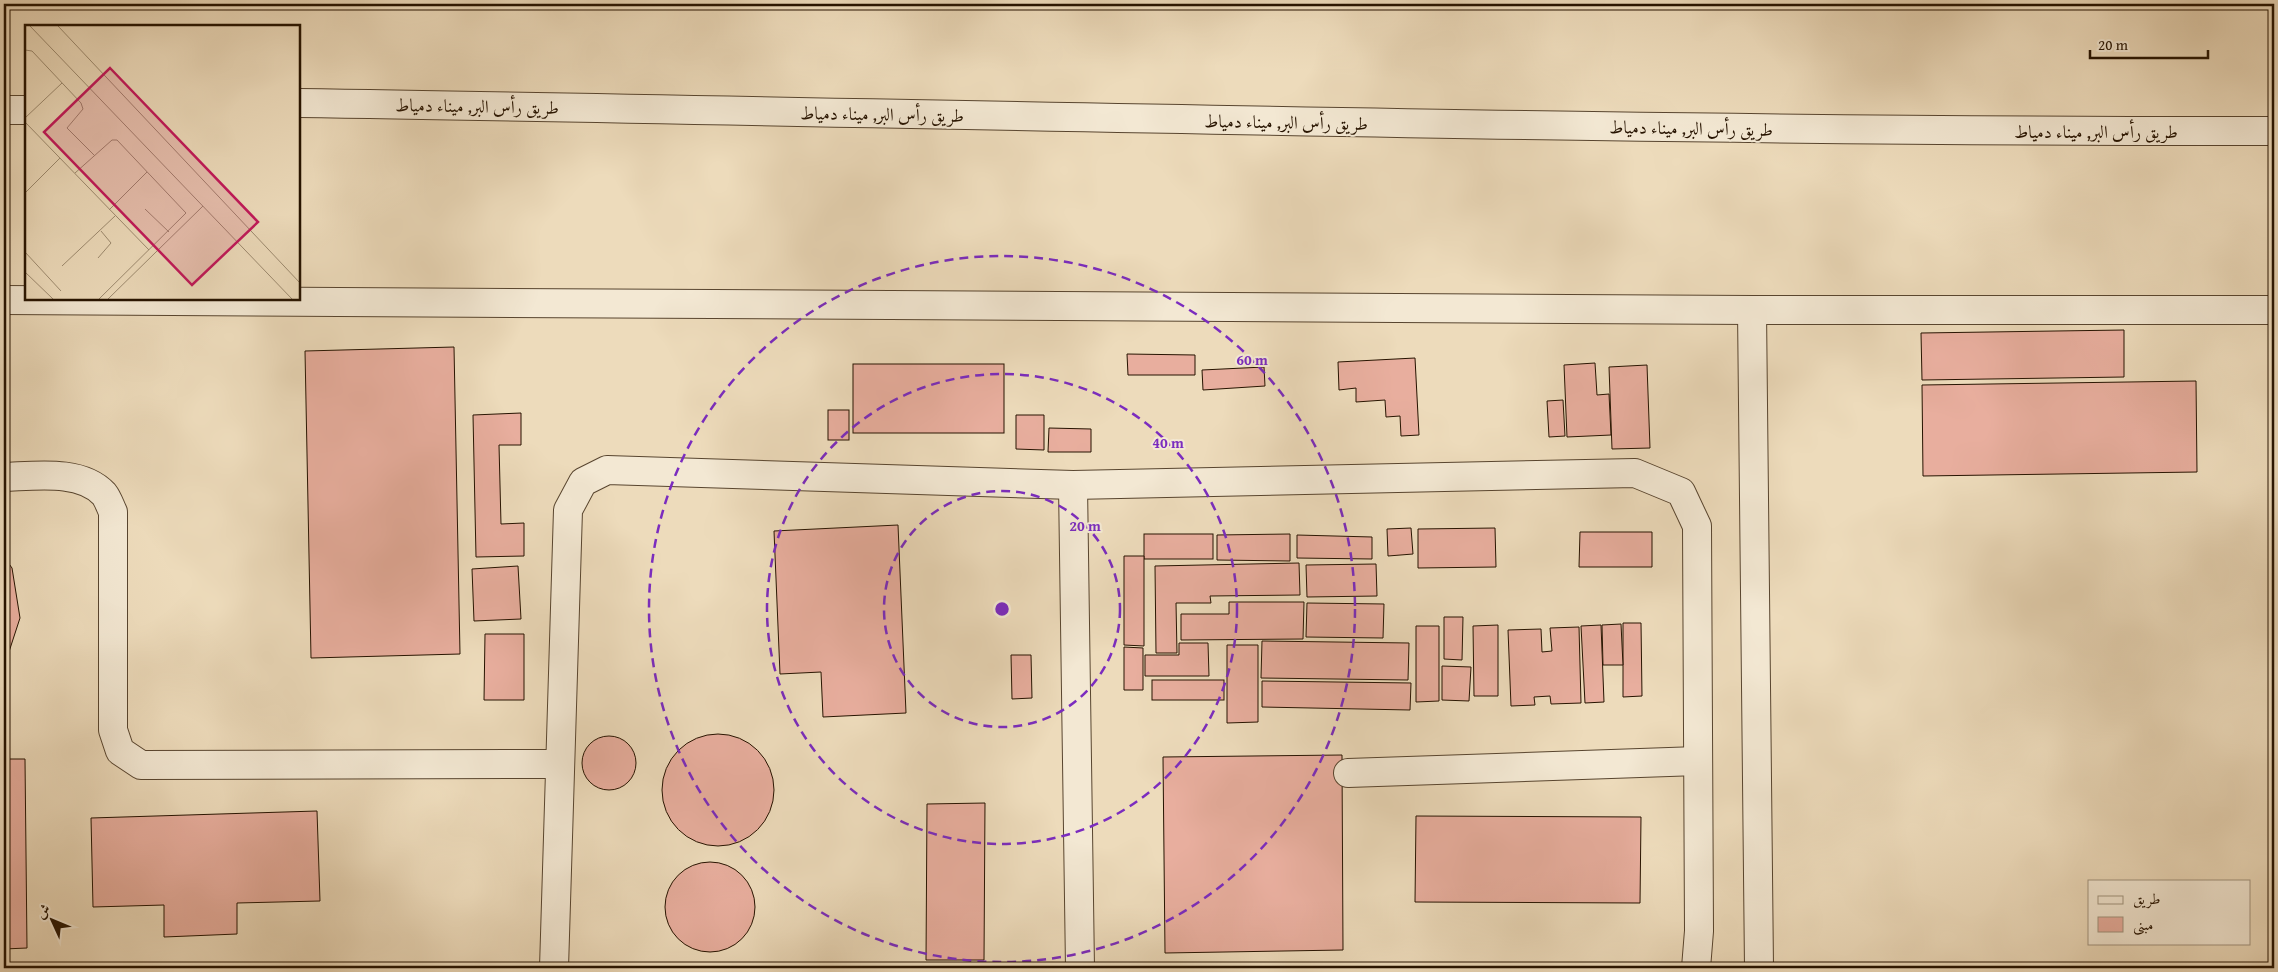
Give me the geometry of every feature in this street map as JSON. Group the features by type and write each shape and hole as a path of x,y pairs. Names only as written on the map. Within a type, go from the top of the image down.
{"street":[{"name":"طريق رأس البر, ميناء دمياط","path":"300,103 1211,121 1945,132 2274,131"},
{"path":"4,110 25,110"},
{"path":"4,300 1752,310 2274,310"},
{"path":"1752,310 1759,968"},
{"path":"554,968 568,510 583,482 607,470 1073,485 1635,473 1681,492 1697,526 1699,931 1696,968"},
{"path":"4,476 59,476 90,483 105,495 113,512 113,730 120,751 141,765 560,764"},
{"path":"1073,485 1080,968"},
{"path":"1348,773 1698,761"}],"building":[{"path":"2124,330 2124,377 1922,380 1921,333"},
{"path":"454,347 460,654 311,658 305,351"},
{"path":"1127,354 1195,355 1195,375 1128,375"},
{"path":"1415,358 1419,435 1401,436 1400,416 1386,417 1385,400 1356,402 1356,388 1339,390 1338,362"},
{"path":"1595,363 1597,395 1609,394 1611,435 1567,437 1564,365"},
{"path":"853,364 1004,364 1004,433 853,433"},
{"path":"1647,365 1650,448 1612,449 1609,367"},
{"path":"1264,367 1265,386 1203,390 1202,370"},
{"path":"2196,381 2197,472 1923,476 1922,385"},
{"path":"1563,400 1565,436 1549,437 1547,401"},
{"path":"828,410 849,410 849,440 828,440"},
{"path":"521,413 521,445 499,445 501,524 524,523 524,556 476,557 473,415"},
{"path":"1016,415 1044,415 1044,450 1016,449"},
{"path":"1049,428 1091,429 1091,452 1048,452"},
{"path":"898,525 906,713 823,717 821,672 780,674 774,531"},
{"path":"1411,528 1413,554 1388,556 1387,529"},
{"path":"1495,528 1496,567 1418,568 1418,529"},
{"path":"1580,532 1652,532 1652,567 1579,567"},
{"path":"1144,534 1213,534 1213,559 1144,559"},
{"path":"1290,534 1290,561 1217,560 1217,535"},
{"path":"1297,535 1372,537 1372,559 1297,558"},
{"path":"1124,556 1144,556 1144,646 1124,645"},
{"path":"4,557 12,568 20,618 4,667"},
{"path":"1299,563 1300,595 1210,596 1211,603 1176,603 1177,653 1156,653 1155,566"},
{"path":"1376,564 1377,596 1307,597 1306,565"},
{"path":"518,566 521,619 474,621 472,569"},
{"path":"1229,602 1304,602 1303,639 1181,640 1181,614 1229,614"},
{"path":"1307,603 1384,604 1383,638 1306,637"},
{"path":"1444,617 1463,617 1462,660 1444,659"},
{"path":"1623,623 1641,623 1642,696 1623,697"},
{"path":"1621,624 1623,665 1603,665 1602,625"},
{"path":"1498,625 1498,696 1474,696 1473,626"},
{"path":"1601,625 1604,702 1585,703 1581,626"},
{"path":"1416,626 1439,626 1439,701 1416,702"},
{"path":"1579,627 1581,703 1551,704 1550,696 1534,697 1535,705 1511,706 1508,630 1541,629 1542,652 1552,651 1550,628"},
{"path":"485,634 524,634 524,700 484,700"},
{"path":"1262,641 1409,643 1408,680 1261,678"},
{"path":"1179,643 1208,643 1209,676 1145,676 1145,655 1179,655"},
{"path":"1227,645 1258,645 1258,722 1227,723"},
{"path":"1124,647 1143,648 1143,690 1124,690"},
{"path":"1011,655 1031,655 1032,698 1012,699"},
{"path":"1442,666 1471,667 1469,701 1442,700"},
{"path":"1152,680 1224,680 1224,700 1152,700"},
{"path":"1262,681 1411,683 1410,710 1262,707"},
{"path":"718,734 740,738 758,750 770,768 774,790 770,812 758,830 740,842 718,846 696,842 678,830 666,812 662,790 666,768 678,750 696,738"},
{"path":"609,736 619,738 628,744 634,753 636,763 634,773 628,782 619,788 609,790 599,788 590,782 584,773 582,763 584,753 590,744 599,738"},
{"path":"1342,755 1343,950 1165,953 1163,757"},
{"path":"4,759 25,759 27,948 4,949"},
{"path":"985,803 984,960 926,960 927,804"},
{"path":"317,811 320,901 237,903 237,934 164,937 164,905 93,907 91,818"},
{"path":"1416,816 1641,817 1640,903 1415,902"},
{"path":"710,862 727,865 742,875 752,890 755,907 752,924 742,939 727,949 710,952 693,949 678,939 668,924 665,907 668,890 678,875 693,865"}]}
